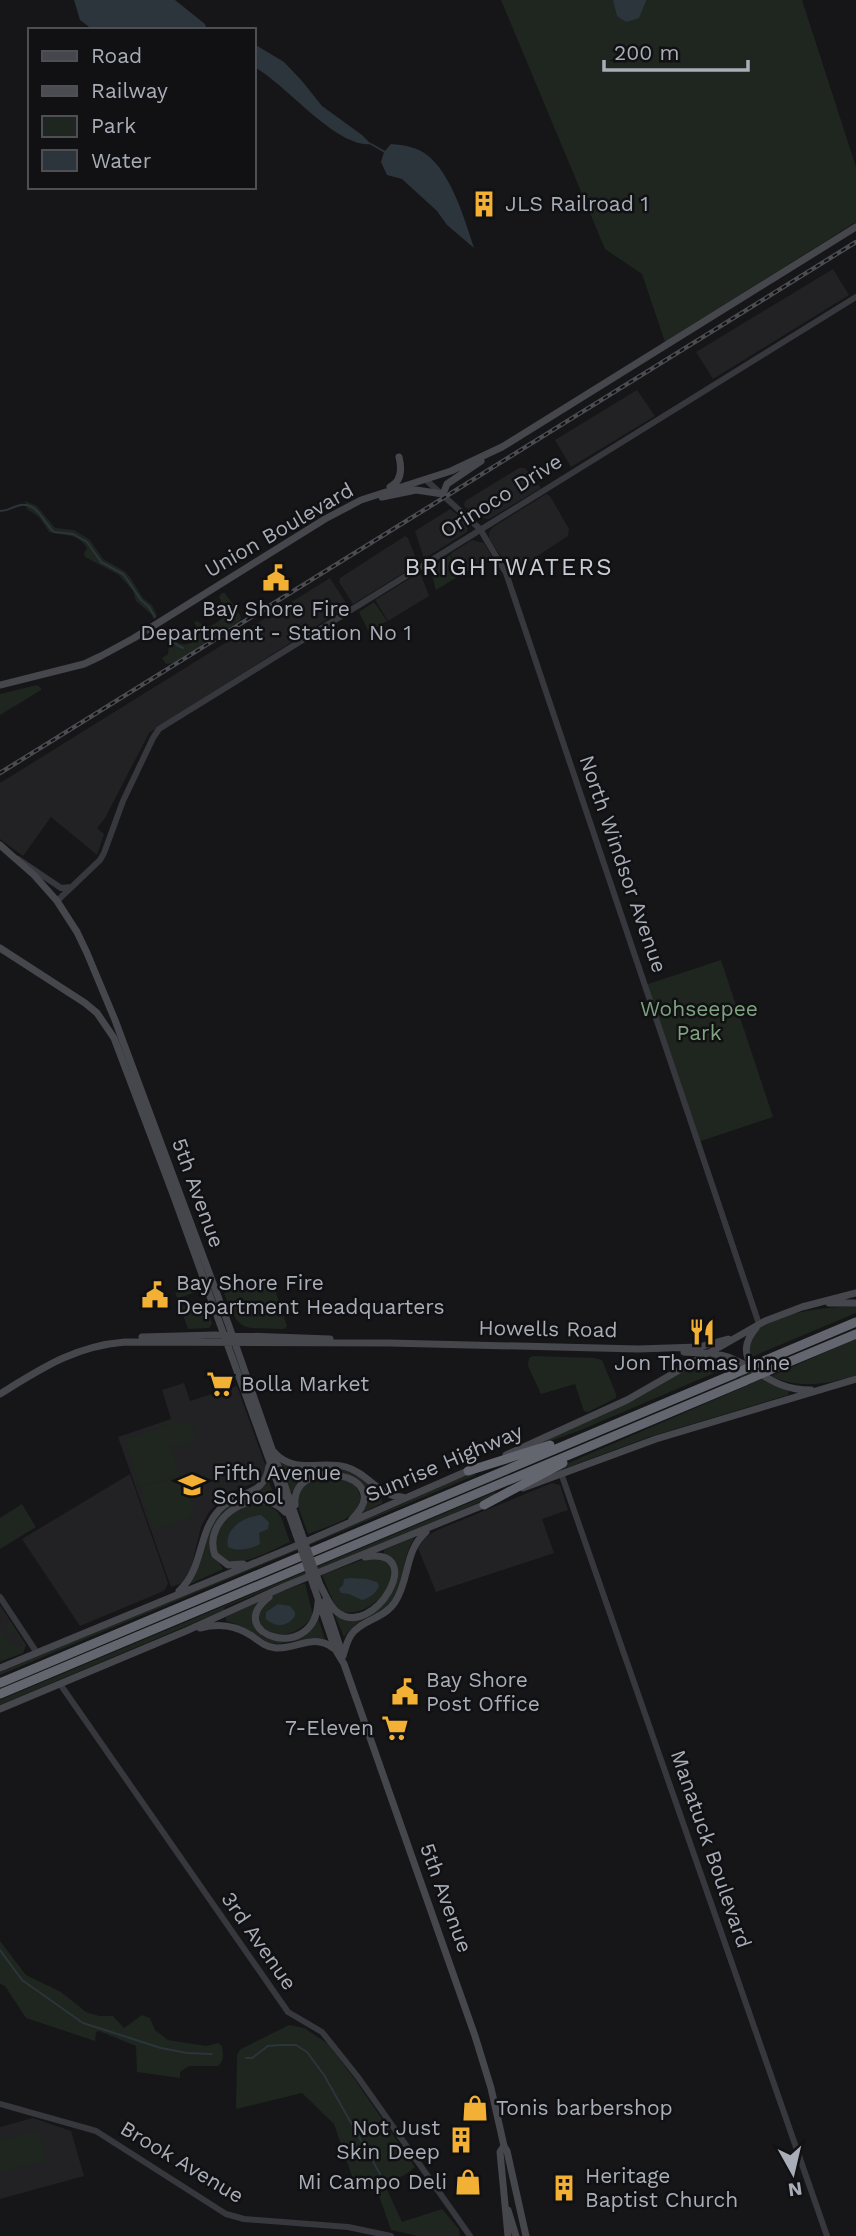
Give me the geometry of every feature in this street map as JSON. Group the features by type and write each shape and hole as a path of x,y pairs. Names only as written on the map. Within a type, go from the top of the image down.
{"highway":[{"name":"Sunrise Highway","path":"0,1683 856,1322"},
{"name":"Sunrise Highway","path":"0,1694 856,1334"},
{"path":"468,1471 622,1421"},
{"path":"484,1505 608,1438"}],"main road":[{"path":"361,500 416,490 443,494 447,484 502,447 856,228"},
{"name":"Union Boulevard","path":"0,685 75,667 101,656 325,519 361,500 426,480 502,447"},
{"path":"373,496 395,484 402,469 399,457"},
{"name":"5th Avenue","path":"0,845 17,858 57,901 77,932 123,1043 233,1339 293,1519 462,1997 491,2088 504,2146 508,2151 524,2236"},
{"name":"5th Avenue","path":"0,948 85,1003 97,1013 114,1038 269,1465 293,1519"},
{"name":"Sunrise Highway","path":"0,1668 257,1562 608,1410 787,1312 856,1293"},
{"path":"813,1304 856,1303"},
{"path":"756,1372 749,1362 746,1349 749,1337 759,1325"},
{"name":"Howells Road","path":"638,1349 704,1346 745,1333"},
{"name":"Howells Road","path":"0,1392 68,1352 106,1340 297,1336 374,1343 638,1349 710,1354 733,1359 771,1382 788,1388 823,1389"},
{"path":"0,1709 283,1587 561,1473 691,1427 856,1379"},
{"path":"270,1447 288,1463 301,1466 347,1467 366,1477 388,1495 406,1497"},
{"path":"176,1594 192,1577 205,1533 214,1516 231,1500 261,1486 269,1465"},
{"path":"293,1519 294,1496 300,1486 316,1477 339,1475 356,1482 363,1495 360,1510 346,1524"},
{"path":"257,1562 231,1566 217,1558 213,1541 222,1521 241,1505 261,1500 277,1505 293,1519"},
{"path":"343,1660 353,1632 381,1616 394,1604 401,1591 413,1546 431,1527"},
{"path":"317,1586 334,1609 342,1615 358,1616 375,1608 392,1588 395,1578 393,1568 387,1560 378,1556 350,1559"},
{"name":"5th Avenue","path":"317,1586 318,1598 335,1649 343,1660"},
{"path":"283,1587 262,1602 257,1612 259,1628 270,1637 290,1637 309,1628 317,1615 318,1598"},
{"path":"186,1631 226,1625 271,1647 290,1647 318,1641 335,1649"},
{"name":"5th Avenue","path":"504,2146 500,2152 508,2236"},
{"path":"504,2196 516,2236"}],"street":[{"name":"Orinoco Drive","path":"57,901 100,860 123,801 159,729 856,297"},
{"name":"North Windsor Avenue","path":"426,480 480,529 509,580 759,1325"},
{"path":"17,858 61,888 73,886"},
{"name":"Manatuck Boulevard","path":"561,1473 827,2236"},
{"path":"0,1597 37,1653"},
{"name":"3rd Avenue","path":"60,1684 288,2012 322,2032 358,2077 470,2236"},
{"name":"Brook Avenue","path":"0,2104 96,2131 226,2214 348,2227 391,2236"}],"shaded area":[{"path":"833,269 849,295 713,379 696,352"},
{"path":"637,390 655,416 571,467 555,440"},
{"path":"519,468 525,468 541,488 489,519 479,518 464,506 465,501"},
{"path":"546,494 550,496 569,529 568,536 511,572 489,538 489,532"},
{"path":"450,509 466,521 467,532 424,559 415,531"},
{"path":"405,536 418,564 353,604 339,582 340,578"},
{"path":"472,540 484,543 492,557 463,574 450,554"},
{"path":"417,574 421,575 429,596 388,621 375,600"},
{"path":"330,578 348,606 149,733 105,818 97,828 104,834 97,855 51,817 23,856 0,839 0,783"},
{"name":"Fifth Avenue School","path":"184,1383 190,1401 237,1386 266,1467 261,1480 236,1490 220,1500 209,1512 201,1527 191,1568 182,1583 171,1587 118,1437 171,1419 162,1390"},
{"path":"130,1474 168,1583 165,1590 159,1593 80,1626 22,1539"},
{"path":"552,1483 560,1485 568,1510 542,1519 554,1553 436,1592 418,1548 424,1539 435,1531"},
{"path":"0,1605 26,1645 23,1653 0,1662"},
{"path":"33,2118 71,2131 84,2176 0,2199 0,2127"}],"green space":[{"path":"501,0 802,0 856,167 856,222 665,342 642,274 605,249"},
{"path":"25,501 37,506 55,528 74,530 90,540 103,559 130,577 157,615 153,619 136,601 133,591 119,575 85,557 87,548 83,543 70,536 49,532 39,517 27,509"},
{"path":"450,555 462,574 436,590 430,569"},
{"path":"225,593 240,615 240,621 173,663 166,664 162,658 168,654 169,645 159,633 167,628 176,642 191,643 198,630 194,622 210,626 223,618 225,609 219,597"},
{"path":"374,602 387,621 369,632 359,612"},
{"path":"37,685 41,690 0,715 0,694"},
{"name":"Wohseepee Park","path":"721,960 773,1117 698,1142 645,985"},
{"path":"271,1278 287,1326 284,1329 244,1326 234,1316 224,1293"},
{"path":"199,1282 201,1290 179,1298 179,1302 185,1306 187,1312 207,1305 212,1324 209,1328 188,1329 175,1292 178,1289 180,1292 196,1287 195,1283"},
{"path":"856,1306 856,1313 749,1358 748,1342 755,1332 766,1324 796,1313"},
{"path":"856,1339 856,1375 813,1384 792,1383 771,1376"},
{"path":"533,1356 602,1360 616,1398 588,1412 584,1411 575,1384 541,1394 528,1366 529,1358"},
{"path":"709,1357 730,1361 789,1391 788,1395 649,1437 545,1476 545,1473 751,1384 726,1368 581,1430 514,1454 629,1401"},
{"path":"171,1419 181,1424 190,1422 197,1440 183,1448 178,1444 170,1447 181,1475 139,1487 126,1439 162,1428"},
{"path":"279,1462 353,1472 381,1495 382,1503 360,1514 365,1498 362,1486 354,1477 343,1473 315,1474 302,1481 292,1492"},
{"path":"475,1473 476,1475 0,1675 0,1672"},
{"path":"182,1476 195,1508 190,1517 156,1529 152,1527 140,1487"},
{"path":"335,1477 357,1488 359,1504 355,1511 341,1521 308,1534 297,1503 297,1494 314,1481"},
{"path":"269,1482 277,1502 259,1498 245,1500 226,1514 213,1529 210,1542 212,1553 223,1569 190,1584 217,1516 234,1501 257,1492"},
{"path":"495,1492 496,1494 464,1509 225,1607 224,1610 0,1705 0,1700"},
{"path":"255,1502 280,1515 290,1542 245,1561 224,1560 216,1549 221,1526 233,1512"},
{"path":"22,1504 36,1527 0,1549 0,1518"},
{"path":"415,1537 392,1600 357,1624 344,1637 334,1613 356,1618 383,1598 396,1582 398,1573 384,1550"},
{"path":"367,1558 381,1559 390,1567 388,1586 382,1596 361,1610 337,1610 322,1575"},
{"path":"305,1583 313,1616 301,1628 278,1635 261,1626 258,1618 260,1608 269,1598"},
{"path":"261,1600 256,1621 258,1631 265,1637 273,1640 294,1636 318,1618 325,1639 311,1638 278,1644 267,1642 239,1625 226,1621 226,1617"},
{"path":"10,1621 26,1645 23,1653 0,1661 0,1629 17,1648 22,1645 14,1633 8,1634 7,1623"},
{"path":"0,1941 26,1975 61,1992 86,2012 113,2016 124,2028 142,2015 150,2018 155,2030 168,2040 206,2046 218,2043 222,2046 222,2062 218,2066 189,2066 180,2072 180,2078 137,2072 136,2046 99,2031 96,2032 95,2041 26,2018 5,1986 0,1984"},
{"path":"289,2025 304,2028 327,2043 415,2167 385,2185 402,2222 442,2209 459,2229 460,2236 418,2236 391,2230 378,2193 355,2185 334,2124 302,2093 236,2109 237,2054 241,2049"},
{"path":"38,2130 46,2161 0,2172 0,2140"}],"water":[{"path":"74,0 175,0 206,28 90,28 80,20"},
{"path":"613,0 646,1 639,18 626,22 617,16"},
{"path":"256,45 284,62 322,106 371,144 342,136 256,68"},
{"path":"391,144 419,150 436,163 456,198 474,248 402,179 387,175 381,162 384,152"},
{"path":"261,1515 269,1522 268,1529 259,1533 260,1544 244,1549 228,1547 232,1529 248,1518"},
{"path":"344,1579 367,1579 377,1582 379,1586 372,1595 362,1600 341,1593 339,1589"},
{"path":"278,1604 290,1606 295,1612 292,1620 277,1625 266,1619 266,1612"}],"waterway":[{"path":"371,144 385,152"},
{"path":"0,511 29,506 39,513 54,532 73,534 87,542 101,562 123,574 155,617"},
{"path":"163,630 183,648"},
{"path":"0,1950 22,1980 83,2023 161,2048 212,2054"},
{"path":"246,2058 252,2058 268,2046 296,2045 307,2052 324,2075 380,2174"}],"railway":[{"path":"0,773 856,242"}],"place":[{"name":"JLS Railroad 1","path":"484,204"},
{"name":"Bay Shore Fire Department - Station No 1","path":"276,578"},
{"name":"Bay Shore Fire Department Headquarters","path":"155,1295"},
{"name":"Jon Thomas Inne","path":"702,1332"},
{"name":"Bolla Market","path":"220,1384"},
{"name":"Fifth Avenue School","path":"192,1485"},
{"name":"Bay Shore Post Office","path":"405,1692"},
{"name":"7-Eleven","path":"395,1728"},
{"name":"Tonis barbershop","path":"475,2108"},
{"name":"Not Just Skin Deep","path":"461,2140"},
{"name":"Mi Campo Deli","path":"468,2182"},
{"name":"Heritage Baptist Church","path":"564,2188"}],"district":[{"name":"BRIGHTWATERS","path":"509,567"}]}
